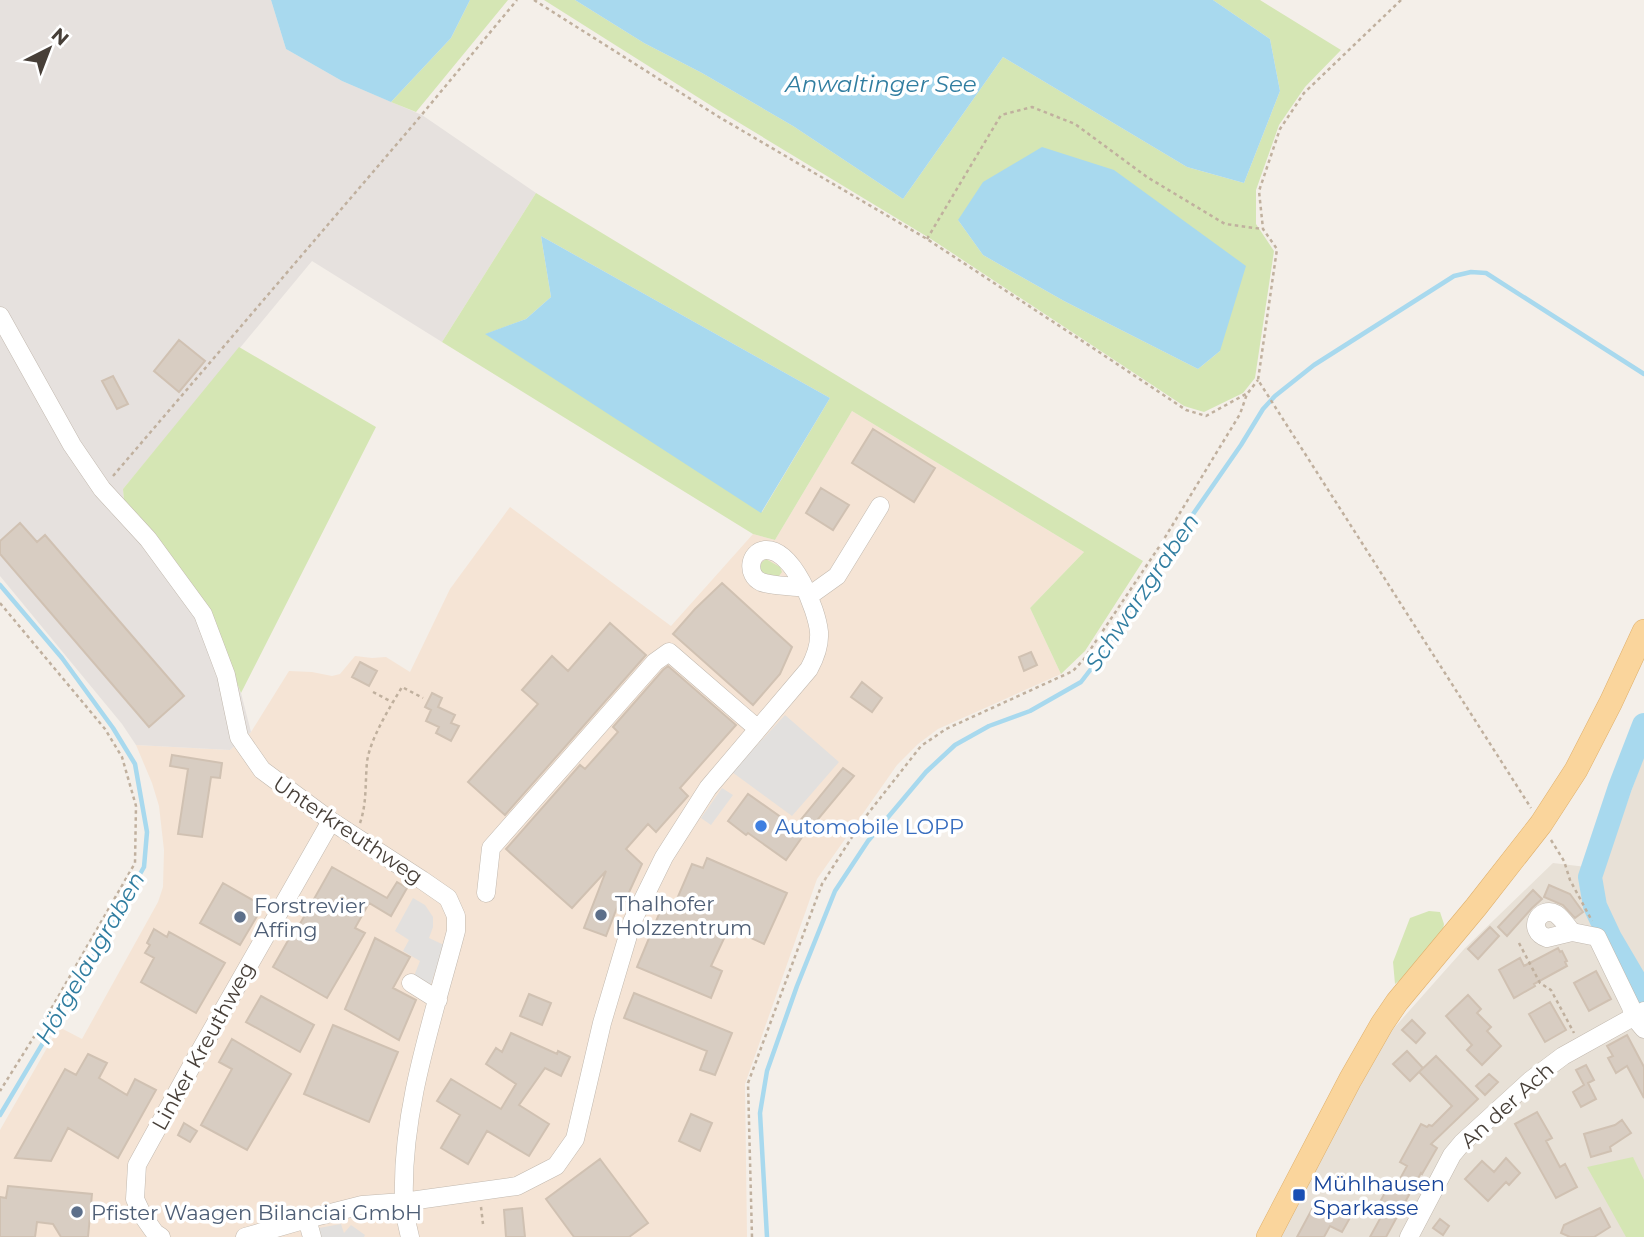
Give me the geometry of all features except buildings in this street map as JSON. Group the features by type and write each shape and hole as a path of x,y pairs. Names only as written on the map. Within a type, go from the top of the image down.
{"main road":[{"path":"1268,1237 1382,1024 1541,824 1576,770 1644,631"}],"street":[{"name":"Unterkreuthweg","path":"0,316 72,445 102,489 148,539 203,614 226,675 239,737 262,770 331,821 448,898 456,916 456,931 415,1088 406,1152 404,1202 410,1237"},
{"path":"245,1237 362,1205 404,1202 517,1186 556,1166 575,1139 602,1023 632,922 664,857 708,788 809,669 818,645 819,632 806,592 837,576 880,506"},
{"path":"486,893 491,848 655,662 669,652 758,729"},
{"name":"Linker Kreuthweg","path":"156,1236 135,1199 137,1165 331,821"},
{"path":"1572,932 1597,937 1631,1007 1640,1017"},
{"path":"411,983 438,1000"},
{"name":"An der Ach","path":"1409,1237 1452,1155 1462,1143 1531,1080 1581,1045 1640,1017"},
{"path":"307,1219 312,1237"}],"path":[{"path":"102,489 517,0"},
{"path":"534,0 719,117 927,239 1186,410 1206,416 1247,394"},
{"path":"752,1237 748,1083 822,884 863,820 921,746 946,729 1073,671 1084,659 1168,532 1240,414 1247,394 1258,380 1277,249 1264,229 1259,191 1280,129 1304,93 1401,0"},
{"path":"927,239 1001,115 1032,107 1075,124 1147,177 1224,224 1264,229"},
{"path":"1258,380 1564,861 1597,937"},
{"path":"0,603 104,729 122,757 136,806 135,863 47,1016 0,1091"},
{"path":"356,836 365,810 368,759 381,723 402,687 423,698"},
{"path":"373,692 393,702"},
{"path":"1519,943 1540,983 1551,990 1581,1045"}],"shaded area":[{"path":"0,0 271,0 286,49 342,81 422,115 536,193 442,342 312,261 123,489 124,502 177,563 212,621 241,693 251,732 230,750 136,745 122,724 0,576"},
{"path":"852,411 1084,552 1030,608 1061,674 938,729 918,744 897,765 817,879 745,1084 747,1237 0,1237 0,1130 59,1027 82,1039 158,902 163,887 164,850 159,806 136,745 230,750 251,732 289,671 332,676 340,674 355,656 386,657 410,672 450,589 510,507 671,626 753,534 775,540"},
{"path":"785,715 839,762 792,816 732,772"},
{"path":"1644,756 1644,1237 1280,1237 1299,1199 1304,1201 1308,1194 1304,1191 1386,1037 1465,948 1553,863 1603,869"},
{"path":"722,788 733,795 711,825 701,818"},
{"path":"413,898 425,905 433,917 429,938 444,945 431,984 412,981 420,961 403,951 409,940 395,931"},
{"path":"341,1224 344,1233 351,1225 365,1235 364,1237 321,1237 319,1228"}],"green space":[{"path":"470,0 508,0 416,112 391,102 451,38"},
{"path":"544,0 575,0 644,43 793,126 903,199 1003,57 1187,167 1244,183 1280,91 1270,39 1213,0 1260,0 1341,50 1305,87 1279,125 1256,190 1256,224 1274,251 1255,378 1243,393 1204,412 1184,406 931,239 718,110","holes":["958,220 1220,351 1198,369 1064,301 983,255"]},
{"path":"536,193 1143,561 1085,651 1061,674 1030,608 1084,552 852,411 775,540 753,534 442,342","holes":["541,236 830,398 762,512 486,334 526,319 551,297"]},
{"path":"239,347 376,427 241,693 212,621 177,563 124,502 123,489"},
{"path":"766,559 780,567 782,572 779,576 767,575 761,571 759,568"},
{"path":"1429,911 1440,912 1443,930 1406,975 1395,984 1393,962 1410,918"},
{"path":"1633,1157 1644,1180 1644,1237 1626,1237 1587,1167"}],"water":[{"path":"271,0 470,0 451,38 391,102 342,81 286,49"},
{"name":"Anwaltinger See","path":"575,0 1213,0 1270,39 1280,91 1244,183 1187,167 1003,57 903,199 793,126 644,43"},
{"path":"1042,147 1114,170 1246,266 1220,351 1198,369 1064,301 983,255 958,220 983,182"},
{"path":"541,236 830,398 761,513 485,334 526,319 551,297"}],"waterway":[{"name":"Schwarzgraben","path":"767,1237 760,1113 767,1071 835,891 868,841 926,772 955,745 989,726 1030,711 1081,682 1101,656 1146,582 1263,409 1275,396 1314,365 1454,276 1471,272 1486,273 1644,374"},
{"name":"Hörgelaugraben","path":"0,585 62,658 113,728 135,764 147,832 144,867 0,1115"},
{"path":"1644,725 1590,877 1595,906 1610,938 1644,996"}],"place":[{"name":"Automobile LOPP","path":"761,826"},
{"name":"Thalhofer Holzzentrum","path":"601,915"},
{"name":"Forstrevier Affing","path":"240,917"},
{"name":"Mühlhausen Sparkasse","path":"1299,1195"},
{"name":"Pfister Waagen Bilanciai GmbH","path":"77,1212"}]}
